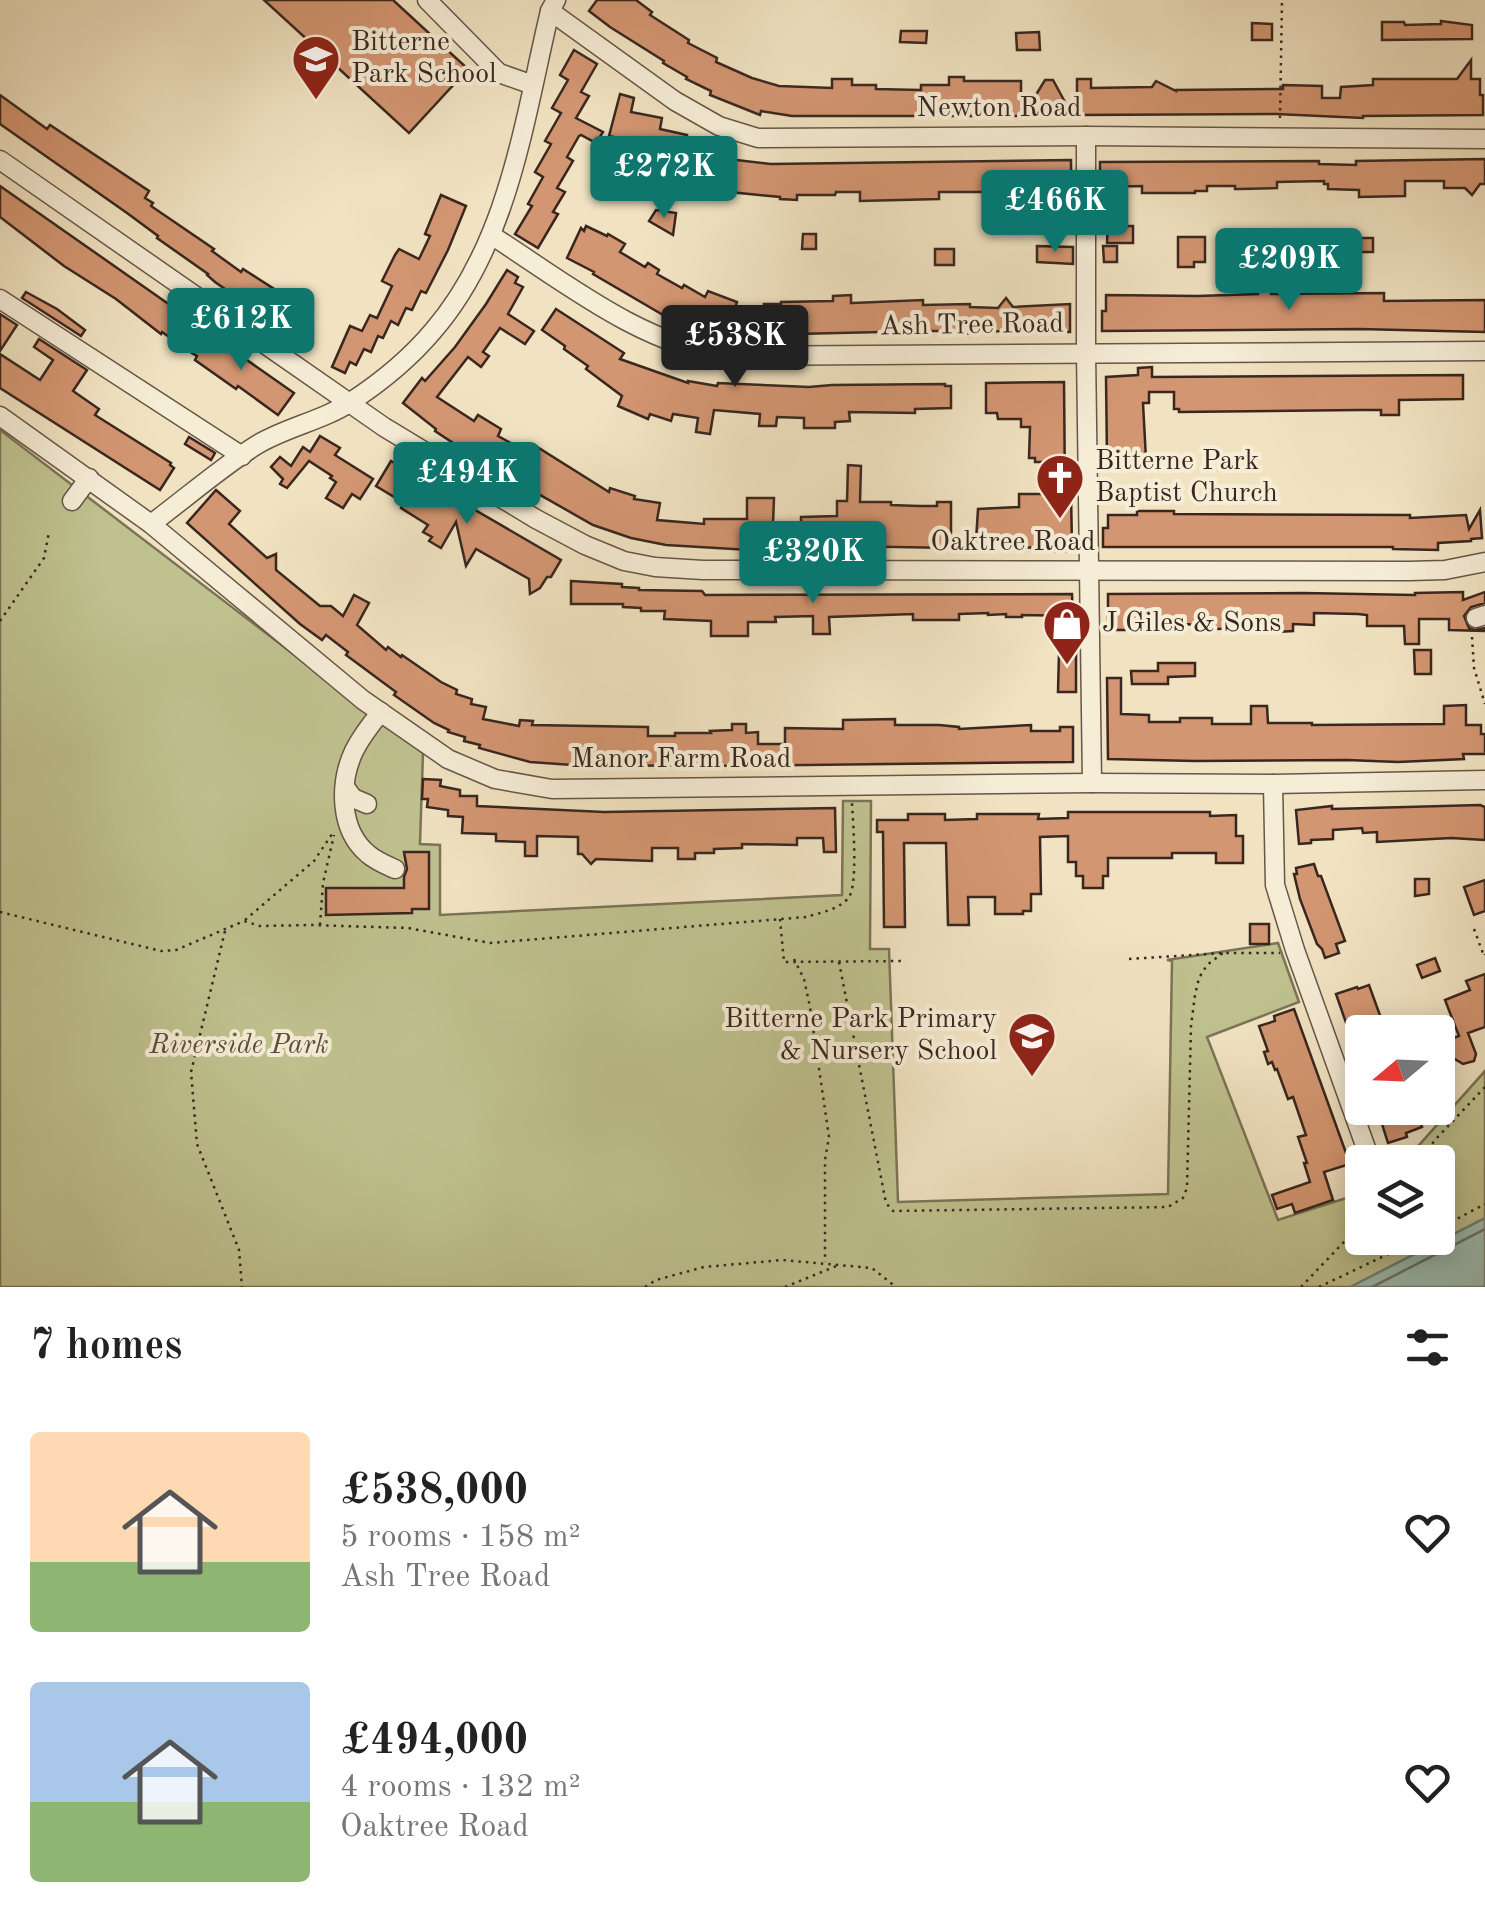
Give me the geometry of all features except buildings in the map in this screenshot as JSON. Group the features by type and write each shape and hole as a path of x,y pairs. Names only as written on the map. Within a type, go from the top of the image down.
{"street":[{"path":"437,3 499,72 532,85"},
{"name":"Newton Road","path":"553,5 676,101 718,126 758,138 1485,139"},
{"path":"151,524 258,444 350,403 433,332 466,285 491,235 514,166 553,5"},
{"path":"1086,136 1092,783"},
{"name":"Oaktree Road","path":"0,160 350,403 536,519 624,561 703,570 1446,570 1485,562"},
{"name":"Ash Tree Road","path":"491,235 637,328 694,350 728,356 1485,351"},
{"path":"0,299 242,456"},
{"name":"Manor Farm Road","path":"0,416 151,524 381,712 448,759 495,779 552,788 1485,780"},
{"path":"72,501 89,478"},
{"path":"381,712 353,753 345,787 346,815 363,849 372,858 396,869"},
{"path":"353,753 358,766 366,771"},
{"path":"1273,784 1275,886 1365,1145"},
{"path":"345,787 353,798 367,804"}],"path":[{"path":"1279,138 1282,0"},
{"path":"0,621 44,558 50,532"},
{"path":"1478,622 1474,668 1485,704"},
{"path":"244,921 260,926 408,928 490,943 806,917 840,905 853,885 852,787"},
{"path":"0,912 161,952 176,950 244,921 314,861 337,823 323,883 320,927"},
{"path":"780,919 784,962 904,961"},
{"path":"1474,929 1485,954"},
{"path":"225,930 191,1072 197,1144 239,1250 242,1287"},
{"path":"839,962 886,1203 893,1211 1168,1207 1184,1198 1187,1188 1194,995 1199,978 1222,953"},
{"path":"1129,959 1297,953"},
{"path":"794,960 804,979 810,1007 829,1137 824,1160 825,1262"},
{"path":"1431,1145 1485,1088"},
{"path":"1455,1220 1485,1204"},
{"path":"1302,1287 1345,1240"},
{"path":"1319,1287 1386,1255"},
{"path":"645,1287 656,1280 704,1267 782,1260 872,1268 896,1287"},
{"path":"784,1287 842,1264"}],"green space":[{"name":"Riverside Park","path":"0,430 423,753 420,844 440,845 440,915 842,895 843,801 871,801 870,949 889,949 898,1202 1168,1194 1172,961 1167,960 1278,943 1299,1002 1207,1037 1278,1220 1345,1198 1345,1255 1455,1255 1455,1145 1419,1145 1437,1125 1455,1125 1455,1105 1485,1071 1485,1287 0,1287"}],"water":[{"path":"1485,1218 1485,1287 1350,1287 1413,1255 1455,1255 1455,1233"}],"place":[{"name":"Bitterne Park School","path":"316,102"},
{"name":"Bitterne Park Baptist Church","path":"1060,520"},
{"name":"J Giles & Sons","path":"1067,666"},
{"name":"Bitterne Park Primary & Nursery School","path":"1032,1078"}]}
